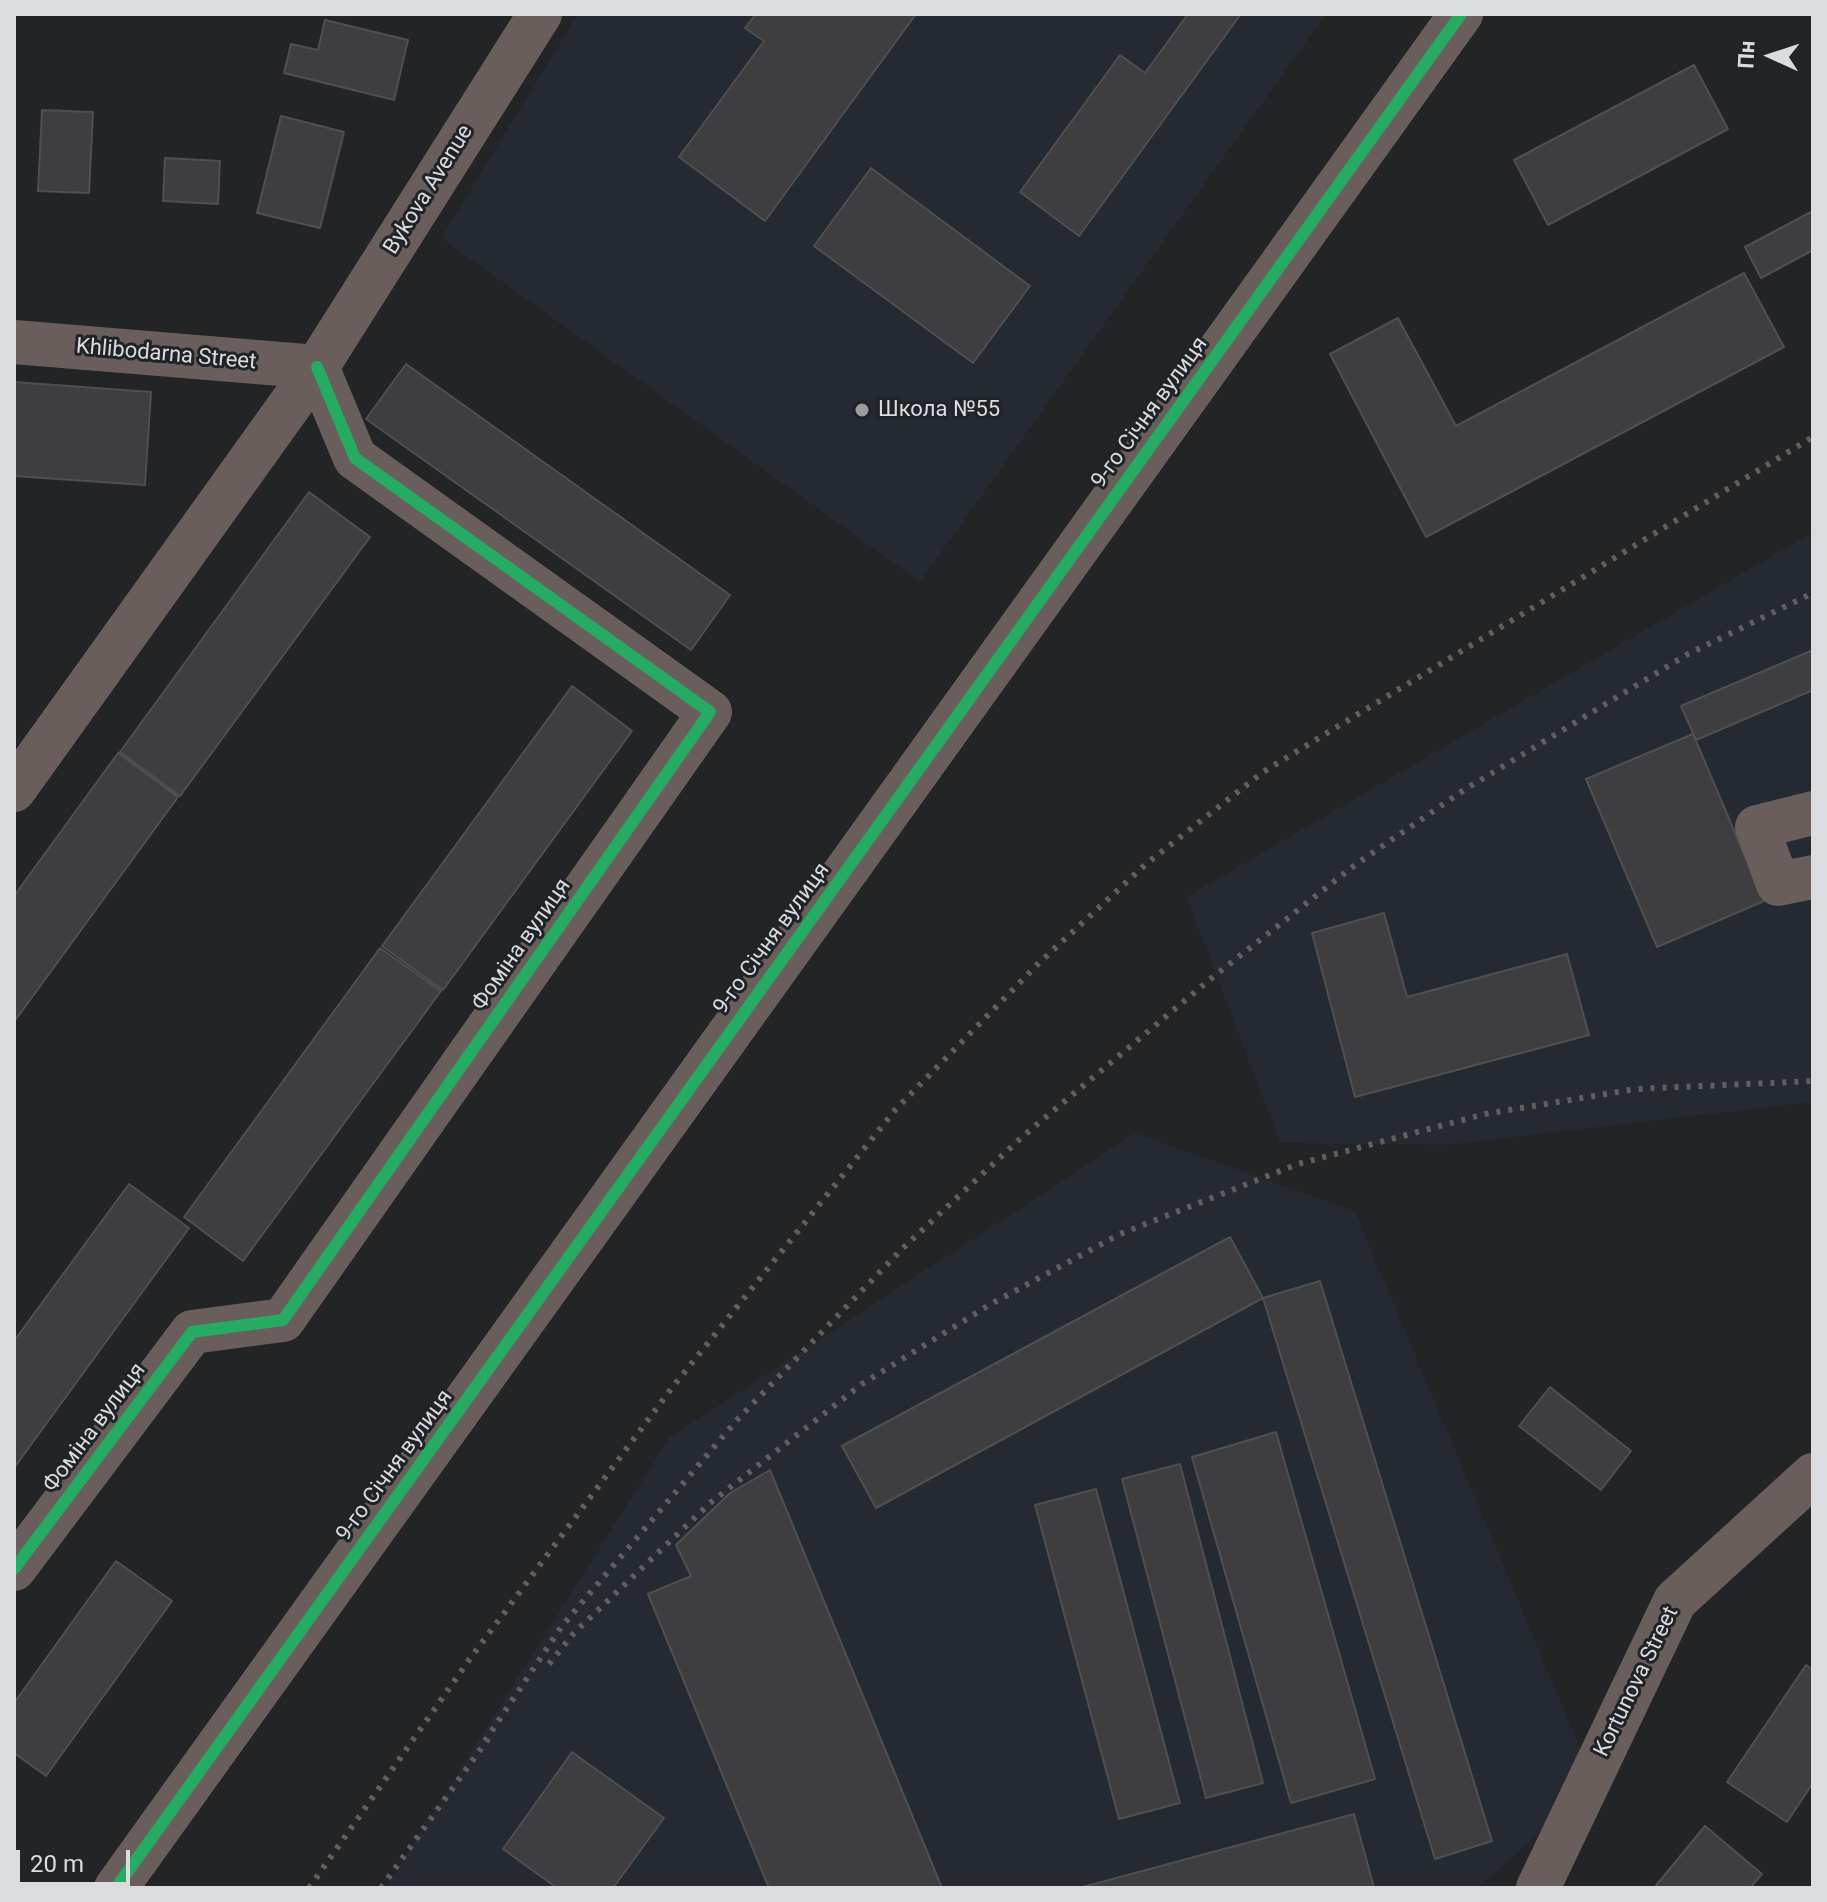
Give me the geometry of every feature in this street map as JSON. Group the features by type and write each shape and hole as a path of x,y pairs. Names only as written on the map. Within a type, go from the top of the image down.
{"street":[{"name":"Bykova Avenue","path":"14,790 317,367 540,14"},
{"name":"9-го Січня вулиця","path":"116,1888 1461,14"},
{"name":"Khlibodarna Street","path":"14,342 317,367"},
{"name":"Фоміна вулиця","path":"14,1569 192,1332 283,1320 710,712 355,458 317,367"},
{"path":"1813,813 1757,827 1778,884 1813,877"},
{"name":"Kortunova Street","path":"1538,1888 1675,1601 1813,1475"}],"shaded area":[{"name":"Школа №55","path":"578,14 1326,14 920,582 441,238"},
{"path":"1813,532 1813,1102 1446,1145 1280,1143 1186,897"},
{"path":"1135,1133 1355,1211 1595,1783 1478,1888 385,1888 669,1438"}],"building":[{"path":"756,14 916,14 765,221 679,157 764,41 745,28"},
{"path":"1188,14 1241,14 1079,236 1020,192 1120,55 1145,73"},
{"path":"325,20 408,40 394,100 284,73 291,44 318,50"},
{"path":"1694,65 1728,129 1548,225 1514,160"},
{"path":"42,110 93,112 89,193 38,191"},
{"path":"281,116 344,132 320,228 257,213"},
{"path":"165,158 220,161 218,204 163,201"},
{"path":"871,168 1030,286 973,363 814,246"},
{"path":"1813,211 1813,250 1761,278 1745,247"},
{"path":"1744,273 1784,347 1426,537 1330,354 1398,318 1456,426"},
{"path":"406,364 730,595 691,650 366,419"},
{"path":"14,382 151,392 145,485 14,476"},
{"path":"309,492 370,537 180,796 120,752"},
{"path":"1813,650 1813,690 1696,740 1681,706"},
{"path":"572,686 632,731 443,990 382,946"},
{"path":"1693,734 1764,901 1657,947 1586,779"},
{"path":"118,753 178,797 14,1022 14,896"},
{"path":"1384,913 1407,997 1567,954 1589,1035 1355,1097 1312,933"},
{"path":"380,948 441,991 243,1261 184,1217"},
{"path":"129,1184 189,1228 14,1468 14,1341"},
{"path":"1230,1237 1263,1298 876,1508 842,1446"},
{"path":"1320,1281 1492,1841 1435,1859 1263,1298"},
{"path":"1550,1387 1631,1451 1601,1490 1519,1426"},
{"path":"1276,1432 1375,1779 1291,1803 1192,1457"},
{"path":"1180,1464 1263,1783 1206,1798 1122,1479"},
{"path":"770,1470 942,1888 769,1888 648,1594 691,1576 676,1545 730,1493"},
{"path":"1096,1489 1180,1803 1119,1819 1035,1505"},
{"path":"116,1561 172,1601 46,1776 14,1753 14,1703"},
{"path":"1806,1665 1813,1669 1813,1783 1787,1822 1727,1782"},
{"path":"572,1752 664,1818 613,1888 557,1888 503,1849"},
{"path":"1354,1814 1374,1888 1079,1888"},
{"path":"1705,1826 1762,1874 1750,1888 1654,1888"}],"railway":[{"path":"309,1888 469,1660 671,1389 896,1109 1039,963 1146,864 1263,772 1813,437"},
{"path":"485,1741 562,1626 736,1421 903,1248 1022,1137 1213,977 1355,865 1464,790 1688,654 1813,593"},
{"path":"549,1664 574,1633 710,1503 862,1384 991,1304 1120,1234 1298,1164 1485,1114 1636,1089 1813,1081"},
{"path":"381,1888 493,1732"}],"cycle path":[{"path":"116,1888 1461,14"},
{"path":"14,1569 192,1332 283,1320 710,712 355,458 317,367"}],"place":[{"name":"Школа №55","path":"862,410"}]}
